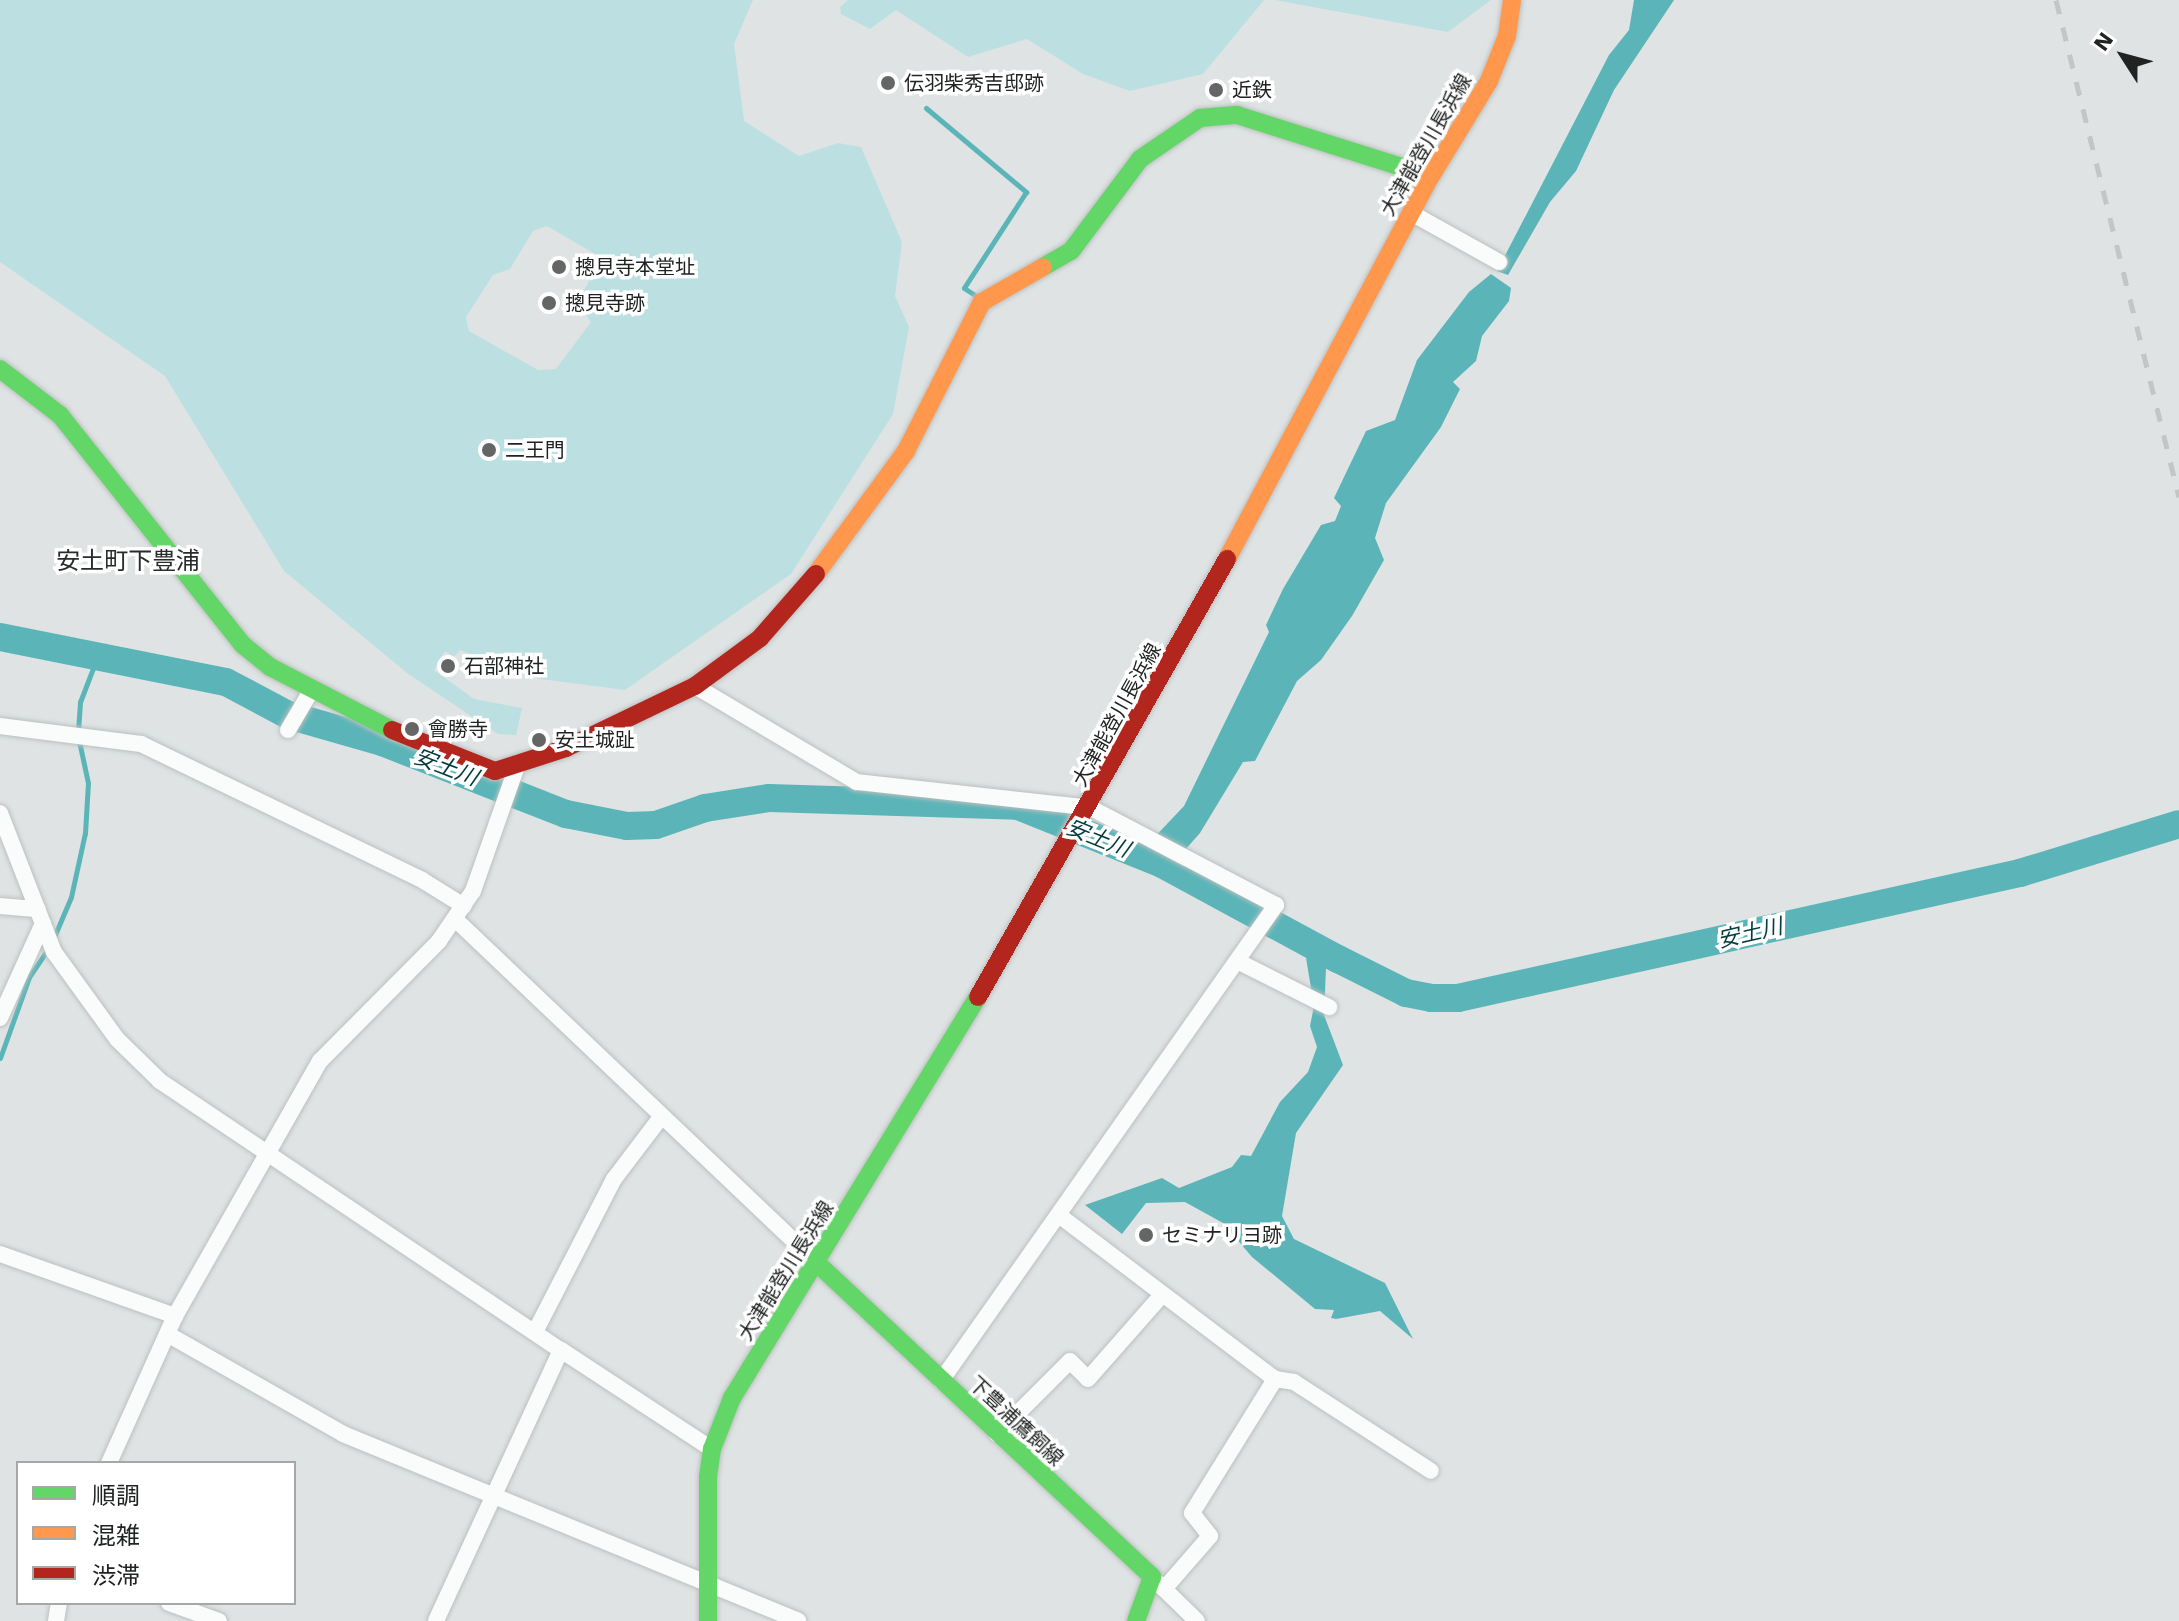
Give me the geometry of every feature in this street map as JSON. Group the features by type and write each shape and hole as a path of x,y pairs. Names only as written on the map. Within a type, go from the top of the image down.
{"main road":[{"name":"大津能登川長浜線","path":"708,1621 712,1449 732,1398 818,1264 1091,808 1431,176 1501,55 1512,0"},
{"path":"0,369 60,415 243,645 306,699 495,771 517,769 695,686 760,638 796,602 916,436 982,302 1071,251 1140,159 1180,128 1209,115 1237,115 1431,176"},
{"name":"下豊浦鷹飼線","path":"818,1264 1158,1583"},
{"path":"1136,1621 1158,1583"}],"street":[{"path":"1411,213 1499,262"},
{"path":"695,686 857,782 1091,808 1276,905 1239,962 941,1381"},
{"path":"288,730 306,699"},
{"path":"0,726 141,744 422,880 460,913 661,1117 818,1264"},
{"path":"110,1461 175,1316 266,1150 320,1061 460,913 506,804 517,769"},
{"path":"0,813 54,952 91,997 117,1039 160,1081 712,1449"},
{"path":"0,906 42,922"},
{"path":"0,1018 42,922"},
{"path":"1239,962 1329,1007"},
{"path":"536,1330 614,1179 661,1117"},
{"path":"1060,1216 1160,1297 1275,1379 1294,1382 1431,1471"},
{"path":"0,1254 175,1316"},
{"path":"997,1434 1070,1361 1088,1379 1160,1297"},
{"path":"169,1335 343,1434 798,1621"},
{"path":"436,1621 561,1350"},
{"path":"1197,1621 1158,1583 1210,1536 1192,1513 1275,1379"},
{"path":"175,1605 219,1621"}],"shaded area":[{"path":"0,0 753,0 734,44 744,121 799,156 838,143 861,147 902,242 895,296 909,327 893,414 791,574 625,690 533,678 460,650 454,657 445,651 434,670 474,699 522,708 516,735 498,734 407,673 284,571 165,376 0,262","holes":["547,226 602,258 577,303 591,322 556,369 538,370 469,331 466,317 493,275 510,269 533,231"]},
{"path":"848,0 1264,0 1203,74 1130,91 1083,74 1027,39 968,57 896,10 870,29 841,14 840,7"},
{"path":"1275,0 1491,0 1448,32"}],"water":[{"path":"1634,0 1674,0 1614,90 1576,171 1550,202 1508,275 1497,271 1609,55 1629,30"},
{"path":"1491,274 1511,288 1509,301 1482,336 1476,361 1453,382 1460,389 1441,427 1386,503 1375,538 1384,560 1352,616 1321,660 1297,681 1255,761 1243,762 1200,833 1177,859 1148,844 1184,806 1269,632 1266,625 1283,589 1321,525 1335,521 1341,506 1334,498 1366,431 1395,420 1417,360 1469,292"},
{"path":"1306,958 1332,966 1326,968 1324,1015 1343,1065 1296,1133 1282,1216 1294,1239 1385,1283 1413,1339 1380,1311 1336,1319 1331,1318 1334,1310 1315,1309 1252,1257 1223,1223 1185,1202 1146,1203 1122,1234 1085,1205 1162,1178 1179,1188 1232,1167 1241,1155 1251,1156 1280,1102 1308,1072 1317,1047 1310,1026 1314,1006"}],"waterway":[{"path":"926,108 1026,192 964,288 978,297"},
{"name":"安土川","path":"0,637 226,682 288,715 382,742 566,814 627,826 656,825 705,808 769,798 1018,806 1162,864 1406,993 1431,998 1458,998 2020,873 2179,824"},
{"path":"78,731 80,702 98,655"},
{"path":"54,937 71,897 85,833 88,783 79,741"},
{"path":"0,1058 29,977 48,949"}],"railway":[{"path":"2056,0 2179,497"}],"traffic: fast":[{"path":"1043,267 1071,251 1140,159 1200,118 1237,115 1431,176"},
{"path":"0,369 60,415 243,645 270,667 392,730"},
{"path":"708,1621 708,1477 712,1449 732,1398 978,997"},
{"path":"818,1264 1152,1577 1136,1621"}],"traffic: slow":[{"path":"1227,559 1431,176 1489,81 1507,36 1512,0"},
{"path":"816,574 906,451 982,302 1043,267"}],"traffic: jam":[{"path":"978,997 1227,559"},
{"path":"392,730 495,771 566,748 695,686 760,638 816,574"}],"place":[{"name":"伝羽柴秀吉邸跡","path":"888,83"},
{"name":"近鉄","path":"1216,90"},
{"name":"摠見寺本堂址","path":"559,267"},
{"name":"摠見寺跡","path":"549,303"},
{"name":"二王門","path":"489,450"},
{"name":"石部神社","path":"448,666"},
{"name":"會勝寺","path":"412,729"},
{"name":"安土城趾","path":"539,740"},
{"name":"セミナリヨ跡","path":"1146,1235"}],"district":[{"name":"安土町下豊浦","path":"128,562"}]}
